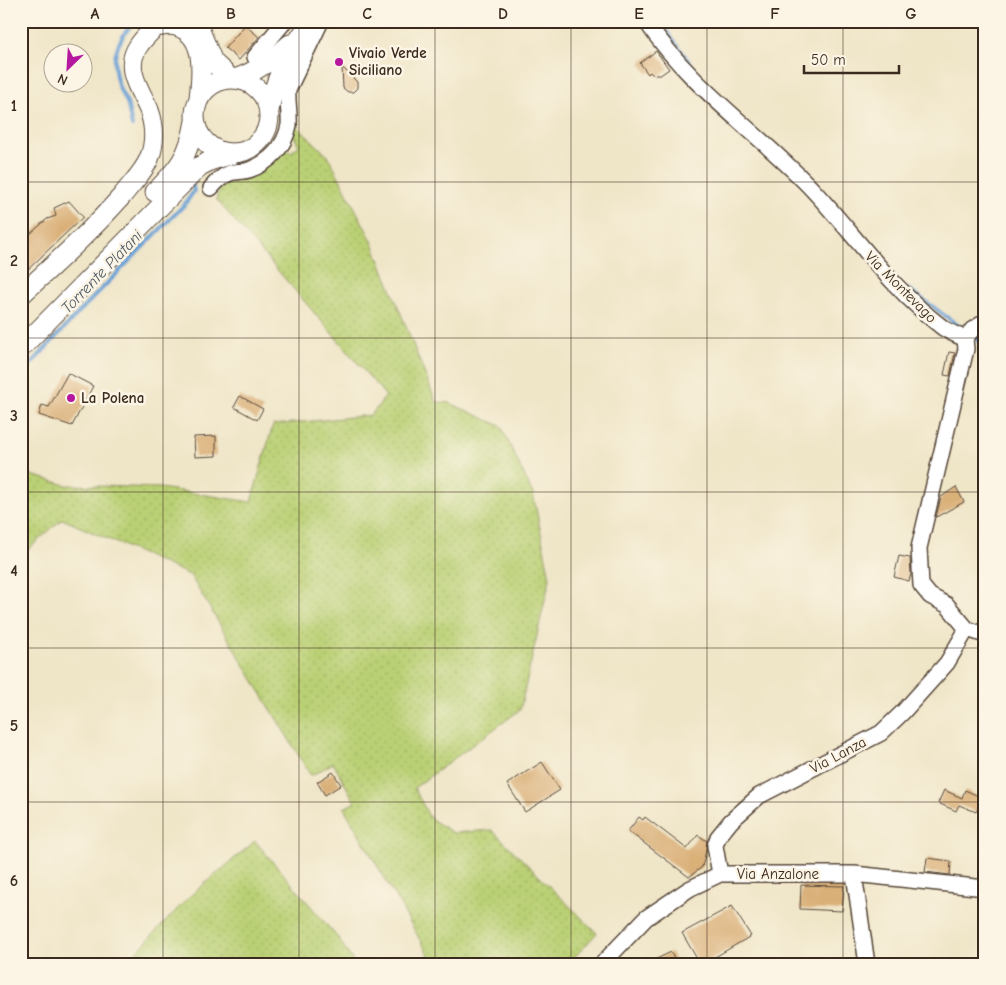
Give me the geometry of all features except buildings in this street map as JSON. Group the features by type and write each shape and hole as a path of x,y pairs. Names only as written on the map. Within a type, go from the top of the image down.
{"main road":[{"path":"199,98 214,83 249,74 271,60 314,23"},
{"path":"21,348 200,166 246,151 259,142 268,128 271,96 280,70 314,23"},
{"path":"21,295 98,223 142,172 149,159 153,145 154,129 150,112 135,81 132,69 136,49 158,24 191,26"},
{"path":"191,26 213,62 233,79 247,82 258,89 265,99 269,111"},
{"path":"21,329 173,175 185,157 192,139 202,68 201,55 191,26"},
{"path":"195,121 201,137 210,146 221,152 233,154"}],"street":[{"path":"254,57 271,28 286,21"},
{"name":"Via Montevago","path":"646,21 659,41 718,102 767,144 810,187 901,290 943,328 965,339"},
{"path":"211,188 218,180 230,173 247,171 265,164 276,154 289,126 288,90 314,23"},
{"path":"985,322 972,330 965,339 966,349 919,548 921,584 930,596 947,605 967,629 985,635"},
{"name":"Via Lanza","path":"720,874 715,846 718,838 731,821 759,796 881,732 903,712 947,663 967,629"},
{"name":"Via Anzalone","path":"602,964 646,918 689,888 720,874 854,874 985,888"},
{"path":"854,874 867,964"}],"green space":[{"path":"294,123 328,156 372,241 436,402 450,403 501,426 533,494 550,578 520,710 414,788 430,818 453,833 492,830 597,933 568,964 434,964 344,808 355,802 333,763 311,776 190,575 62,519 21,556 21,472 66,485 160,488 251,502 273,425 371,415 386,396 216,199 225,183 249,177 284,150 291,152 299,146 292,132"},
{"path":"255,841 338,938 355,964 125,964 189,897"}],"waterway":[{"name":"Torrente Platani","path":"132,126 127,103 117,82 115,63 118,45 135,21"},
{"path":"659,21 695,70"},
{"name":"Torrente Platani","path":"21,375 81,310 185,204 194,191 192,183"},
{"path":"909,289 963,329"},
{"path":"972,336 985,345"},
{"name":"Torrente Platani","path":"21,947 25,964"}],"place":[{"name":"Vivaio Verde Siciliano","path":"339,62"},
{"name":"La Polena","path":"71,398"}]}
